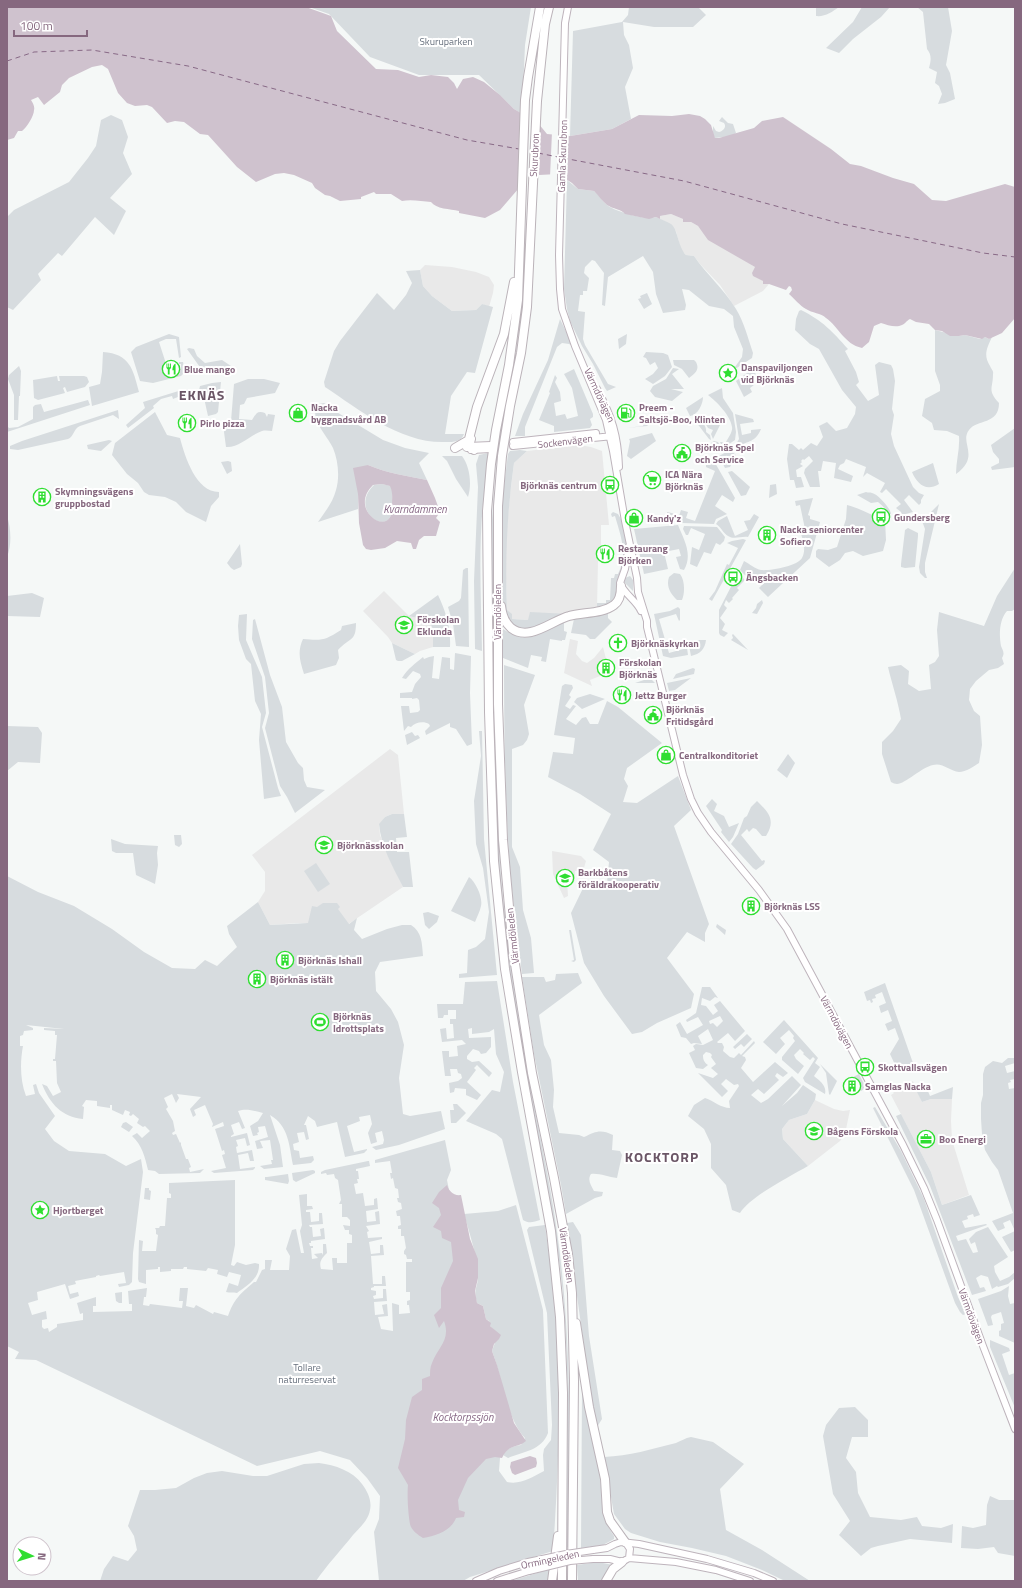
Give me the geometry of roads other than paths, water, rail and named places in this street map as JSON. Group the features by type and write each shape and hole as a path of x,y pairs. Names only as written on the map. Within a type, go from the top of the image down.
{"highway":[{"path":"534,7 541,24"},
{"path":"540,7 541,24"},
{"path":"541,24 549,7"},
{"path":"541,24 554,7"},
{"name":"Skurubron","path":"516,287 522,206 528,45 541,24"},
{"name":"Skurubron","path":"528,288 541,24"},
{"path":"455,448 469,447 475,416 504,334 516,287"},
{"name":"Värmdöleden","path":"516,287 513,342 492,457 487,511 487,630 491,786 494,861 505,969 520,1065 551,1232 557,1280 562,1348 562,1581"},
{"name":"Värmdöleden","path":"528,288 521,353 510,406 502,456 498,506 498,704 503,826 508,896 522,1013 532,1073 565,1238 572,1293 574,1381 572,1581"},
{"path":"497,540 500,549 502,612 507,624 517,631 528,633 568,616 610,607 618,600 621,586"},
{"path":"572,1293 589,1407 605,1479 607,1512 610,1521 625,1543"},
{"path":"552,1581 563,1489"},
{"path":"606,1581 613,1569 622,1562"}],"main road":[{"name":"Gamla Skurubron","path":"560,289 559,255 565,23 568,7"},
{"name":"Värmdövägen","path":"560,289 562,309 575,346 606,407 618,450 621,495 629,544 637,578 638,592 647,622 647,627"},
{"name":"Sockenvägen","path":"513,444 613,434"},
{"path":"469,447 491,447"},
{"name":"Värmdövägen","path":"629,544 627,559 620,581 621,586 639,607 647,627 683,775 698,813 711,832 759,890 787,929 903,1145 924,1188 937,1220 1015,1429"},
{"path":"622,576 630,573 634,574 637,578"},
{"name":"Ormingeleden","path":"476,1581 499,1571 528,1562 606,1548 618,1543 625,1543 707,1559 754,1573 773,1581"},
{"path":"625,1543 630,1549 629,1558"},
{"path":"622,1562 629,1558 653,1559 699,1566 750,1581"},
{"name":"Ormingeleden","path":"498,1581 529,1571 570,1561 610,1559 622,1562"}],"water":[{"path":"7,7 306,7 331,16 337,31 376,69 398,70 419,77 431,75 448,77 457,89 463,79 473,77 484,82 514,109 538,123 547,134 570,136 612,129 639,115 672,116 689,114 700,116 705,119 711,125 715,138 719,138 754,128 762,121 783,117 831,149 850,164 861,166 914,184 932,200 946,201 1005,184 1015,187 1015,318 1002,333 989,339 985,337 982,339 965,335 950,336 942,331 935,330 929,324 916,322 910,319 900,326 892,326 881,323 874,326 869,342 862,348 846,339 824,316 801,306 789,294 792,290 791,287 789,286 786,290 769,284 763,284 763,281 753,276 752,273 755,267 708,240 698,226 691,222 683,222 683,219 671,214 660,216 660,219 656,217 649,219 625,214 607,205 594,191 578,189 558,174 539,175 519,188 500,210 485,218 459,213 459,211 436,206 431,202 412,200 402,201 391,194 376,194 374,192 361,197 361,199 340,201 325,195 315,188 312,183 294,175 284,173 275,174 256,182 237,167 208,135 200,134 184,122 175,121 167,123 152,107 147,105 135,106 127,103 118,93 108,69 102,65 92,67 69,78 62,85 60,92 44,105 38,97 31,100 34,105 34,109 30,121 22,131 18,131 14,138 7,140"},
{"name":"Kvarndammen","path":"368,465 404,476 427,480 440,512 436,518 440,522 436,536 424,536 419,540 416,549 413,549 411,543 397,541 385,548 371,550 366,549 363,545 359,523 358,494 353,468","holes":["382,484 390,486 392,491 391,515 386,521 380,522 368,512 365,504 366,495 373,485"]},
{"name":"Kocktorpssjön","path":"447,1185 452,1193 461,1195 470,1239 478,1259 478,1278 475,1291 477,1303 483,1306 486,1319 491,1323 490,1326 501,1335 494,1344 492,1351 514,1423 526,1441 507,1450 502,1458 495,1457 486,1459 468,1478 458,1500 459,1510 465,1512 464,1517 456,1518 454,1523 447,1530 433,1536 423,1538 415,1532 411,1526 409,1520 408,1485 398,1468 405,1439 406,1420 412,1397 422,1390 422,1379 430,1376 431,1365 443,1343 446,1333 444,1321 439,1328 434,1315 441,1308 441,1288 453,1261 451,1242 442,1238 441,1231 433,1227 441,1215 439,1208 432,1203 439,1192"},
{"path":"530,1456 536,1458 536,1467 515,1475 512,1473 510,1467 511,1462"}],"place":[{"name":"Blue mango","path":"171,369"},
{"name":"Danspaviljongen vid Björknäs","path":"728,373"},
{"name":"Nacka byggnadsvård AB","path":"298,413"},
{"name":"Preem - Saltsjö-Boo, Klinten","path":"626,413"},
{"name":"Pirlo pizza","path":"187,423"},
{"name":"Björknäs Spel och Service","path":"682,453"},
{"name":"ICA Nära Björknäs","path":"652,480"},
{"name":"Björknäs centrum","path":"610,485"},
{"name":"Skymningsvägens gruppbostad","path":"42,497"},
{"name":"Gundersberg","path":"881,517"},
{"name":"Kandy'z","path":"634,518"},
{"name":"Nacka seniorcenter Sofiero","path":"767,535"},
{"name":"Restaurang Björken","path":"605,554"},
{"name":"Ängsbacken","path":"733,577"},
{"name":"Förskolan Eklunda","path":"404,625"},
{"name":"Björknäskyrkan","path":"618,643"},
{"name":"Förskolan Björknäs","path":"606,668"},
{"name":"Jettz Burger","path":"622,695"},
{"name":"Björknäs Fritidsgård","path":"653,715"},
{"name":"Centralkonditoriet","path":"666,755"},
{"name":"Björknässkolan","path":"324,845"},
{"name":"Barkbåtens föräldrakooperativ","path":"565,878"},
{"name":"Björknäs LSS","path":"751,906"},
{"name":"Björknäs Ishall","path":"285,960"},
{"name":"Björknäs istält","path":"257,979"},
{"name":"Björknäs Idrottsplats","path":"320,1022"},
{"name":"Skottvallsvägen","path":"865,1067"},
{"name":"Samglas Nacka","path":"852,1086"},
{"name":"Bågens Förskola","path":"814,1131"},
{"name":"Boo Energi","path":"926,1139"},
{"name":"Hjortberget","path":"40,1210"}],"district":[{"name":"EKNÄS","path":"202,395"},
{"name":"KOCKTORP","path":"662,1157"}],"park label":[{"name":"Skuruparken","path":"446,41"},
{"name":"Tollare naturreservat","path":"307,1372"}]}
